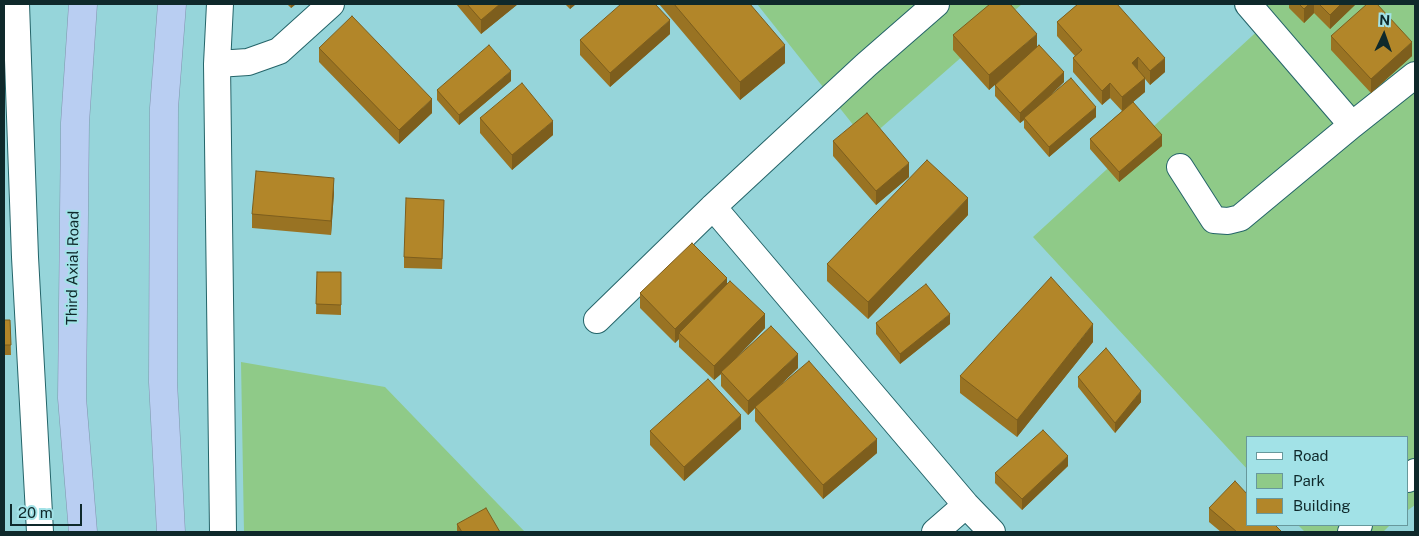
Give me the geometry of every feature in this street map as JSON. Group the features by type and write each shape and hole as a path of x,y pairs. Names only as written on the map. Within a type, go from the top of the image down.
{"highway":[{"name":"Third Axial Road","path":"83,4 75,123 72,398 83,532"},
{"path":"171,532 163,362 164,108 172,4"}],"street":[{"path":"16,4 25,257 40,532"},
{"path":"220,4 217,64 223,532"},
{"path":"217,64 248,62 279,51 331,4"},
{"path":"597,320 713,207 866,65 936,4"},
{"path":"1248,4 1352,125"},
{"path":"1180,167 1214,220 1228,221 1240,218 1415,75"},
{"path":"713,207 966,505 992,532"},
{"path":"935,532 966,505"}],"green space":[{"path":"757,4 1022,4 866,141"},
{"path":"1247,4 1415,4 1415,505 1409,509 1409,436 1246,436 1246,468 1033,237 1264,25"},
{"path":"241,362 385,387 525,532 244,532"},
{"path":"1299,526 1389,526 1383,532 1305,532"}],"building":[{"path":"467,4 500,4 481,20"},
{"path":"621,4 655,4 670,20 610,73 580,40"},
{"path":"674,4 750,4 785,45 740,82"},
{"path":"990,4 1010,4 1037,34 989,75 953,35"},
{"path":"1078,4 1117,4 1165,58 1150,71 1138,57 1132,63 1145,78 1122,97 1110,83 1102,91 1073,58 1082,50 1057,22"},
{"path":"1299,4 1309,4 1304,9"},
{"path":"1319,4 1341,4 1330,15"},
{"path":"1367,4 1377,4 1412,42 1371,79 1331,36"},
{"path":"352,16 432,99 399,130 319,48"},
{"path":"489,45 511,71 459,115 437,90"},
{"path":"1039,45 1064,72 1020,113 995,85"},
{"path":"1071,78 1096,107 1049,147 1024,118"},
{"path":"522,83 553,121 512,155 480,118"},
{"path":"1133,102 1162,135 1119,172 1090,139"},
{"path":"867,113 909,163 876,191 833,141"},
{"path":"927,160 968,198 868,302 827,264"},
{"path":"256,171 334,178 331,221 252,214"},
{"path":"406,198 444,200 442,259 404,257"},
{"path":"692,243 727,278 675,329 640,293"},
{"path":"317,272 341,272 341,305 316,304"},
{"path":"1051,277 1093,324 1017,420 960,376"},
{"path":"730,281 765,314 714,366 679,333"},
{"path":"926,284 950,314 900,354 876,323"},
{"path":"4,320 10,320 11,345 4,345"},
{"path":"771,326 798,354 748,401 721,372"},
{"path":"1106,348 1141,391 1115,423 1078,377"},
{"path":"809,361 877,439 823,485 755,407"},
{"path":"708,379 741,415 684,467 650,431"},
{"path":"1043,430 1068,456 1022,499 995,473"},
{"path":"1235,481 1246,493 1246,526 1276,526 1282,532 1237,532 1209,508"},
{"path":"486,508 500,532 462,532 457,524"}]}
